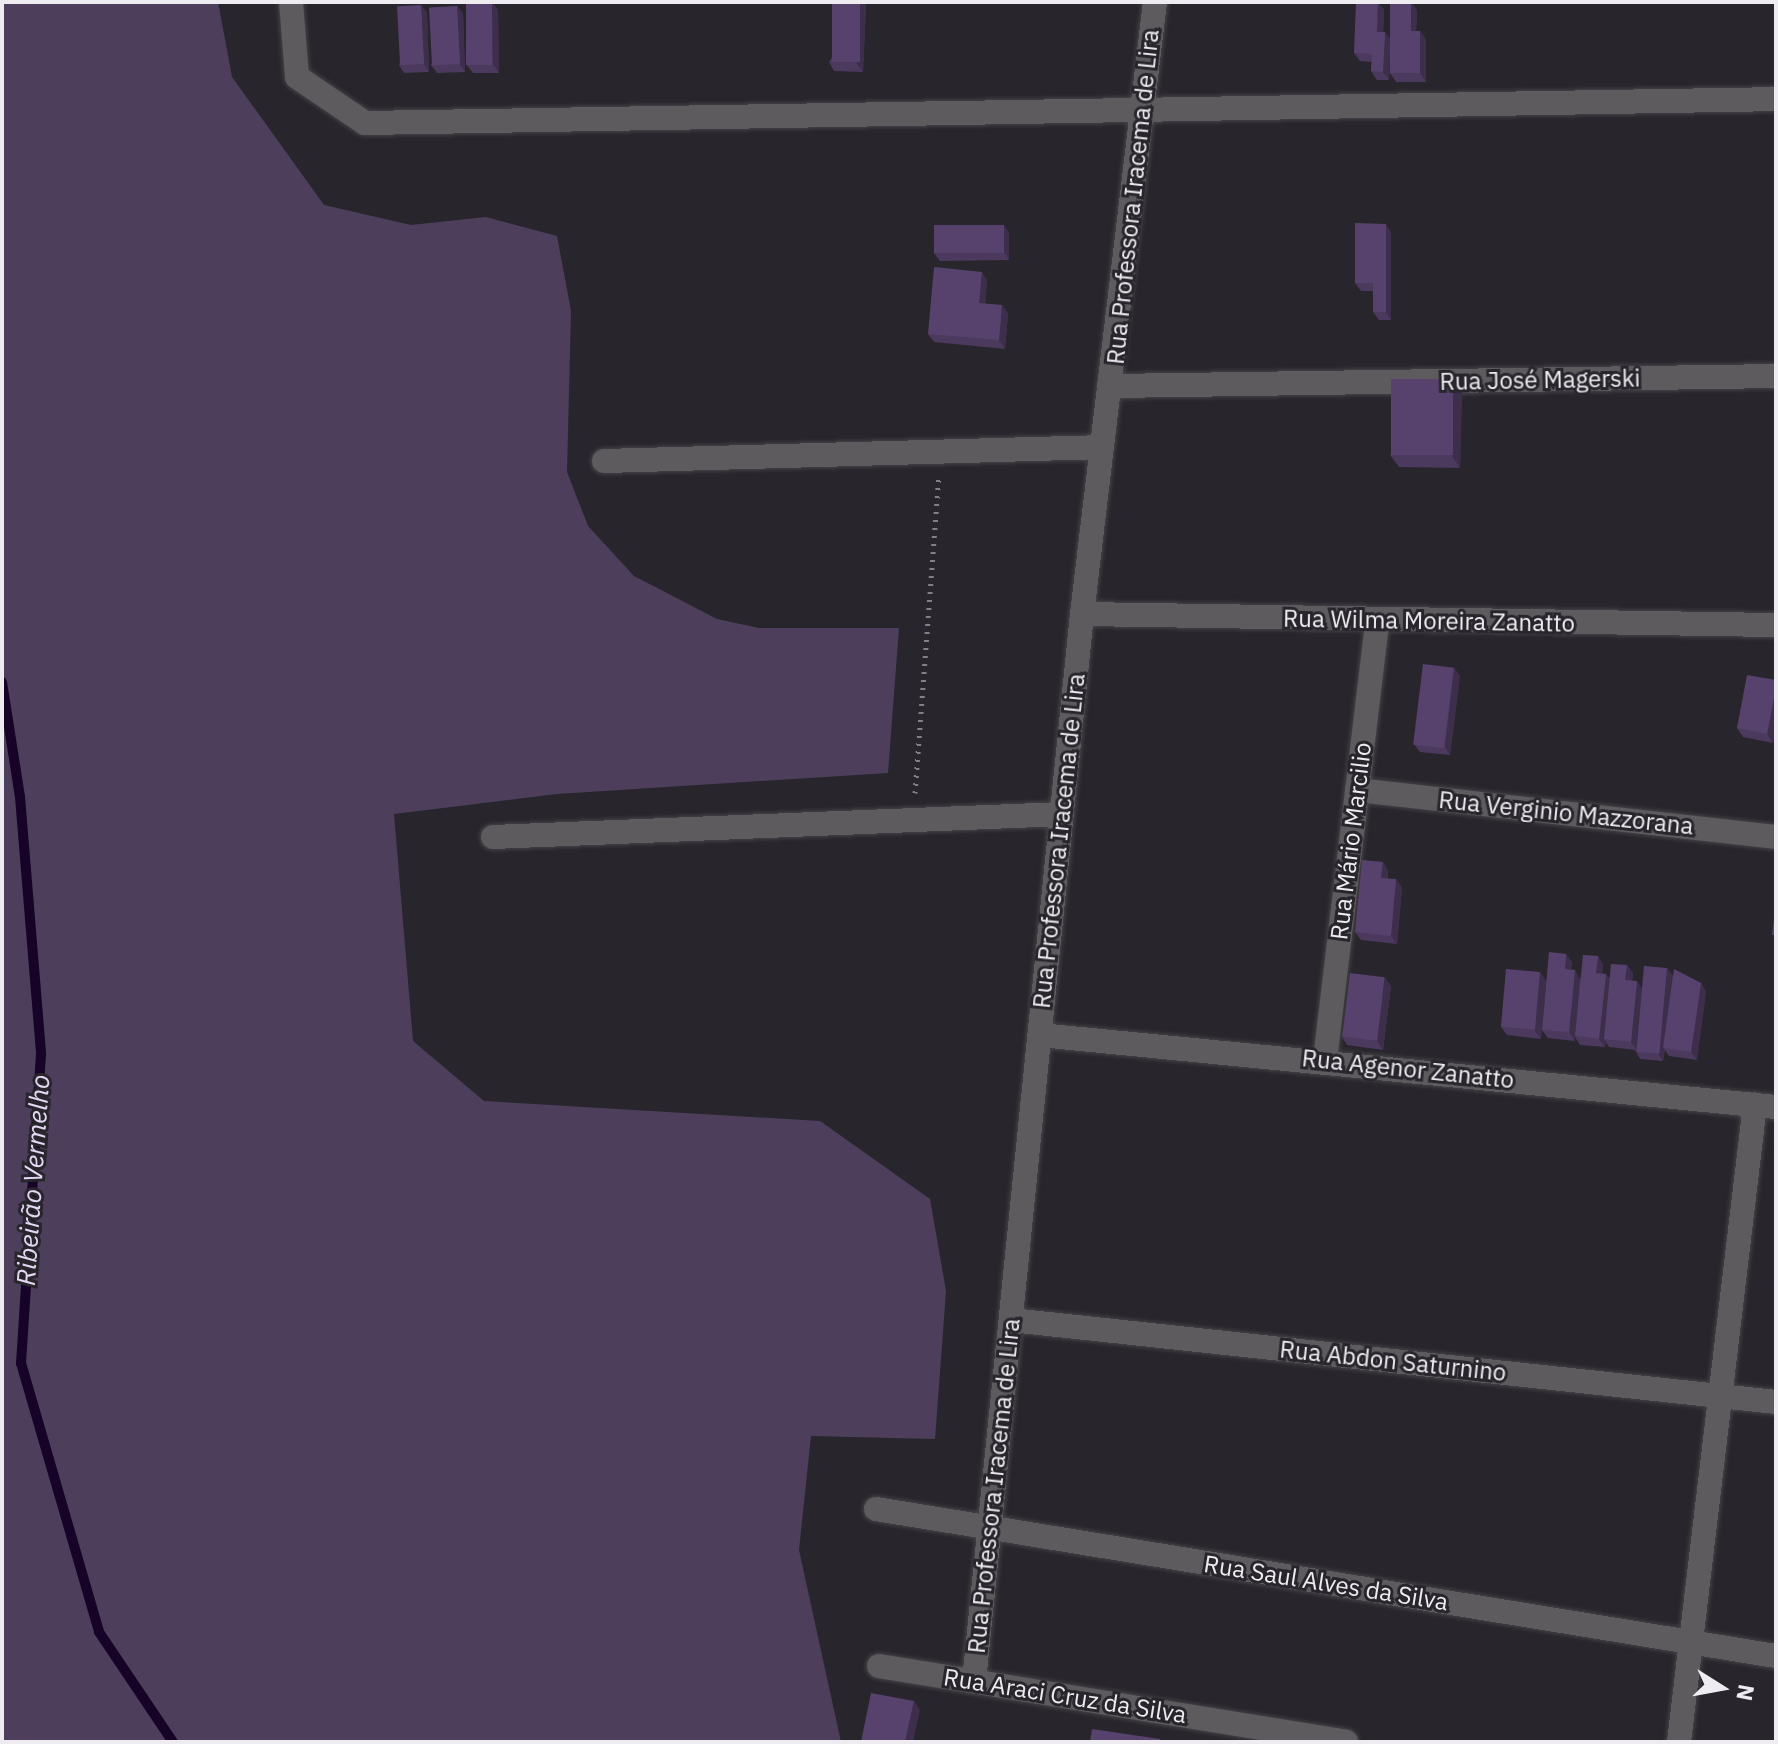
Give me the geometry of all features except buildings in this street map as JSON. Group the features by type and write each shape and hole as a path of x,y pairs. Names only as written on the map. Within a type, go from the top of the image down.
{"street":[{"path":"291,2 297,77 365,123 1142,115 1776,99"},
{"name":"Rua Professora Iracema de Lira","path":"974,1681 1082,614 1112,386 1155,2"},
{"name":"Rua José Magerski","path":"1112,386 1776,376"},
{"path":"604,461 940,455 1102,447"},
{"name":"Rua Wilma Moreira Zanatto","path":"1082,614 1377,622 1776,625"},
{"name":"Rua Mário Marcilio","path":"1325,1060 1377,622"},
{"name":"Rua Verginio Mazzorana","path":"1357,790 1776,837"},
{"path":"493,837 1062,814"},
{"name":"Rua Agenor Zanatto","path":"1040,1035 1325,1060 1766,1106"},
{"path":"1679,1742 1720,1396 1766,1106"},
{"name":"Rua Abdon Saturnino","path":"1011,1320 1776,1402"},
{"name":"Rua Saul Alves da Silva","path":"876,1509 1776,1656"},
{"name":"Rua Araci Cruz da Silva","path":"879,1666 1346,1742"}],"path":[{"path":"912,820 940,455"}],"shaded area":[{"path":"2,2 218,2 232,77 324,205 411,225 486,217 557,236 571,311 567,472 588,526 634,576 717,619 759,628 899,628 888,773 557,794 394,814 413,1041 484,1101 820,1121 930,1199 946,1291 935,1439 811,1436 799,1550 841,1742 2,1742"}],"waterway":[{"name":"Ribeirão Vermelho","path":"2,682 20,797 41,1054 21,1363 99,1632 173,1742"}]}
